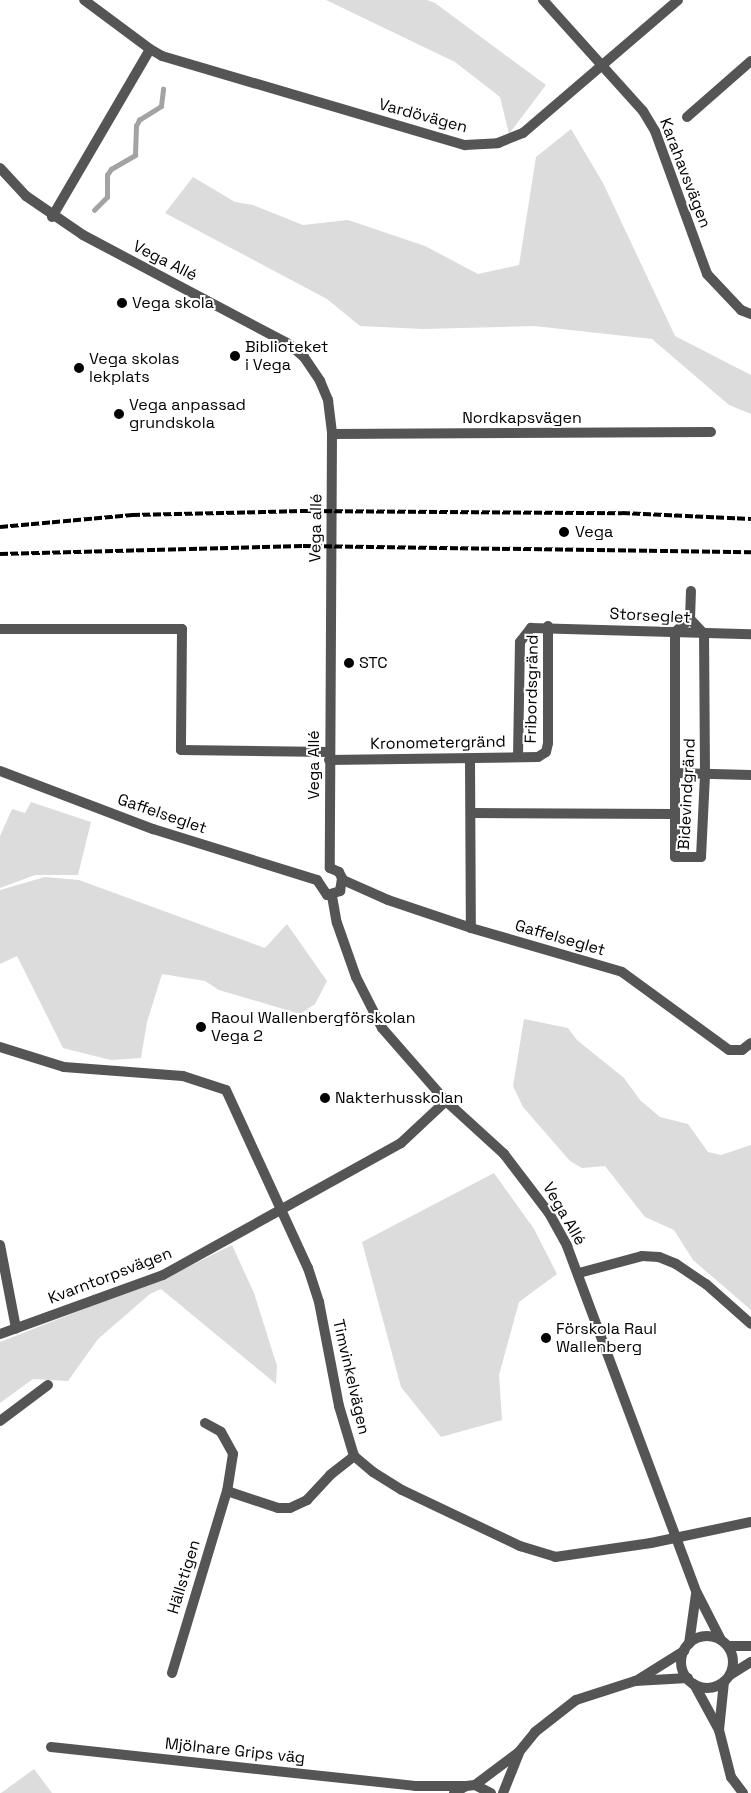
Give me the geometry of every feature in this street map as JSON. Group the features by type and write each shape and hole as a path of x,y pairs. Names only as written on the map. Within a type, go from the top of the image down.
{"street":[{"name":"Vardövägen","path":"84,0 162,56 466,145 498,143 523,133 678,0"},
{"name":"Karahavsvägen","path":"543,0 604,64 655,131 707,274 741,310 751,314"},
{"path":"52,217 150,49"},
{"path":"687,117 751,61"},
{"name":"Vega Allé","path":"0,168 52,217 289,344 304,357 320,381 328,400 332,434"},
{"name":"Nordkapsvägen","path":"332,434 711,432"},
{"name":"Vega allé","path":"329,622 332,434"},
{"path":"691,591 690,620 704,634"},
{"path":"675,632 690,620"},
{"name":"Vega Allé","path":"329,622 330,868"},
{"name":"Storseglet","path":"548,626 704,634 751,634"},
{"name":"Fribordsgränd","path":"518,756 520,642 531,628 548,626 546,752"},
{"name":"Kronometergränd","path":"0,629 182,630 181,750 470,760 518,756 538,757 546,752"},
{"name":"Bidevindgränd","path":"675,632 675,857 701,857 705,774 704,634"},
{"path":"470,760 472,813 471,928"},
{"name":"Gaffelseglet","path":"0,771 153,829 317,880"},
{"path":"675,773 751,775"},
{"path":"472,813 675,814"},
{"path":"330,868 339,872 343,880 340,891 332,896 324,893 317,880 320,872 330,868"},
{"name":"Gaffelseglet","path":"343,880 388,900 471,928 622,972 729,1050 742,1050 751,1043"},
{"name":"Vega Allé","path":"332,896 340,932 382,1028 446,1101 504,1154 549,1213 579,1273 697,1593 724,1643"},
{"name":"Timvinkelvägen","path":"0,1047 64,1066 183,1076 226,1090 280,1212 308,1268 319,1302 339,1406 354,1456 402,1490 520,1546 555,1558 677,1538 751,1522"},
{"name":"Kvarntorpsvägen","path":"0,1334 163,1274 280,1212 402,1143 446,1101"},
{"path":"0,1246 16,1328"},
{"path":"579,1273 642,1256 659,1257 690,1272 751,1324"},
{"path":"0,1421 48,1385"},
{"name":"Hällstigen","path":"172,1673 227,1491 233,1454 221,1432 205,1423"},
{"path":"227,1491 278,1508 290,1508 307,1500 330,1475 354,1456"},
{"name":"Vega Allé","path":"686,1648 697,1593"},
{"path":"503,1793 519,1752 535,1732 576,1700 635,1681 704,1636 724,1643 751,1646"},
{"path":"719,1730 727,1678 733,1657 724,1643"},
{"path":"686,1648 682,1669 719,1730 731,1777 743,1793"},
{"path":"635,1681 691,1681 712,1687 751,1662"},
{"name":"Mjölnare Grips väg","path":"51,1747 415,1786 470,1785"},
{"path":"454,1793 470,1785 519,1752"},
{"path":"470,1785 491,1793"},
{"name":"Mjölnare Grips väg","path":"415,1786 430,1793"}],"shaded area":[{"path":"326,0 427,0 435,3 546,85 509,134 500,97 455,62"},
{"path":"571,129 603,183 675,336 751,375 751,414 729,405 652,339 534,326 423,329 360,326 327,299 165,213 193,177 235,202 253,205 303,225 348,220 425,246 478,274 519,265 536,157"},
{"path":"31,802 91,822 78,875 35,875 0,888 0,836 12,809 25,813"},
{"path":"45,877 79,880 265,948 287,924 327,981 315,1004 300,1014 219,990 205,981 162,974 147,1022 141,1058 111,1060 63,1048 17,956 0,964 0,890"},
{"path":"524,1019 568,1028 577,1040 624,1078 640,1100 660,1117 688,1124 708,1152 721,1155 751,1145 751,1310 693,1260 674,1230 645,1217 605,1166 582,1168 570,1161 523,1107 513,1086"},
{"path":"494,1173 534,1229 557,1274 519,1302 499,1375 502,1420 441,1437 401,1387 362,1242"},
{"path":"232,1245 254,1293 277,1366 276,1384 161,1289 150,1294 98,1339 68,1381 33,1379 0,1403 0,1342 178,1272"},
{"path":"34,1769 52,1793 1,1793"}],"waterway":[{"path":"94,210 107,197 107,175 111,169 135,155 136,126 139,120 161,106 163,89"}],"railway":[{"path":"0,527 132,515 303,511 622,513 751,519"},
{"path":"0,554 303,546 751,552"}],"place":[{"name":"Vega skola","path":"122,303"},
{"name":"Biblioteket i Vega","path":"235,356"},
{"name":"Vega skolas lekplats","path":"79,368"},
{"name":"Vega anpassad grundskola","path":"119,414"},
{"name":"Vega","path":"564,532"},
{"name":"STC","path":"349,663"},
{"name":"Raoul Wallenbergförskolan Vega 2","path":"201,1027"},
{"name":"Nakterhusskolan","path":"325,1098"},
{"name":"Förskola Raul Wallenberg","path":"546,1338"}]}
